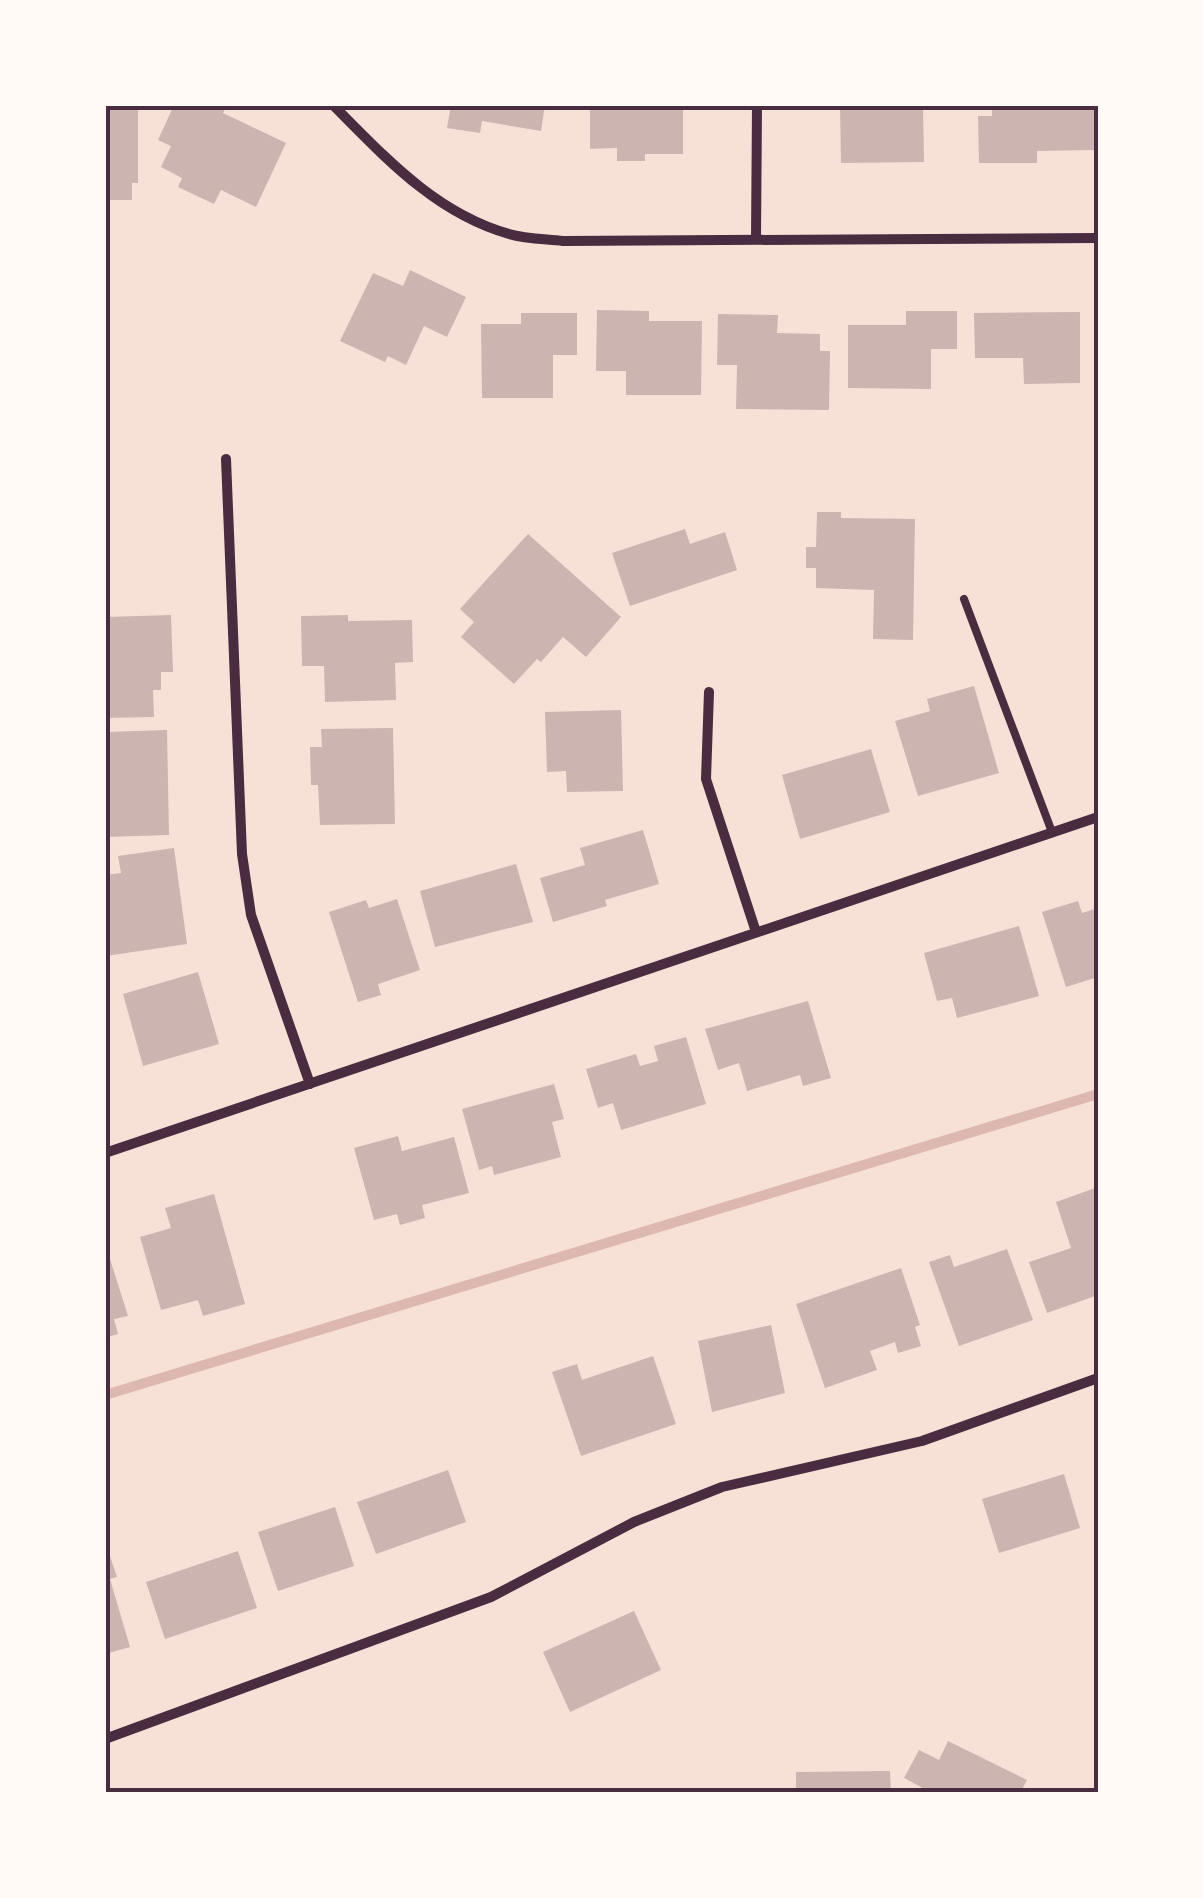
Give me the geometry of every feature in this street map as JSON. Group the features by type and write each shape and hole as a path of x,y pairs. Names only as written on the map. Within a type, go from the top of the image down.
{"street":[{"path":"333,105 424,192 463,216 511,235 563,241 1098,238"},
{"path":"756,238 757,105"},
{"path":"226,459 242,854 251,915 310,1084"},
{"path":"709,692 706,779 756,932"},
{"path":"105,1153 1098,817"},
{"path":"105,1740 491,1598 634,1522 722,1487 922,1441 1098,1378"}],"lane":[{"path":"964,599 1052,832"}],"building":[{"path":"105,105 138,105 138,183 132,183 132,200 105,200"},
{"path":"174,105 186,110 188,105 227,105 223,113 286,143 256,207 221,190 214,204 178,187 182,178 161,167 171,146 158,140"},
{"path":"451,105 545,105 541,131 482,121 480,133 447,128"},
{"path":"590,105 683,105 683,154 645,154 645,161 617,161 617,148 590,149"},
{"path":"840,105 923,105 924,162 841,163"},
{"path":"992,105 1094,105 1094,150 1037,151 1037,163 979,163 978,116 992,116"},
{"path":"410,270 466,297 447,337 424,326 406,365 388,356 385,362 340,341 373,273 403,286"},
{"path":"597,310 649,311 649,321 702,321 701,395 626,395 626,371 596,371"},
{"path":"906,311 957,311 957,349 931,349 931,389 848,388 848,325 906,325"},
{"path":"1080,312 1080,383 1024,384 1023,358 975,358 974,313"},
{"path":"521,313 577,313 577,355 553,355 553,398 482,398 481,324 521,324"},
{"path":"718,314 778,315 777,333 820,334 820,351 830,351 829,410 736,409 737,365 717,365"},
{"path":"817,512 841,512 841,518 915,519 913,640 873,639 874,590 816,588 816,568 806,568 806,547 816,547"},
{"path":"685,529 690,544 725,532 737,570 630,606 612,553"},
{"path":"528,534 621,617 586,657 563,637 514,684 461,637 474,622 460,609"},
{"path":"171,615 173,672 161,672 161,690 153,690 154,717 105,718 105,617"},
{"path":"348,615 348,621 412,620 413,662 395,663 396,700 325,702 324,666 302,666 301,616"},
{"path":"974,686 999,773 918,796 895,721 930,711 927,699"},
{"path":"621,710 623,791 567,792 566,771 547,772 545,712"},
{"path":"393,728 395,824 320,825 318,785 311,785 310,747 322,747 321,729"},
{"path":"167,730 169,835 105,837 105,732"},
{"path":"871,749 890,812 800,839 782,775"},
{"path":"643,830 659,884 605,900 607,906 553,922 540,878 585,865 580,848"},
{"path":"174,848 187,944 106,956 105,875 121,873 118,856"},
{"path":"516,864 533,922 435,947 420,891"},
{"path":"397,899 420,970 378,984 381,995 358,1002 329,912 366,900 369,908"},
{"path":"1078,901 1082,913 1098,908 1098,977 1066,987 1042,912"},
{"path":"1019,926 1039,996 957,1018 952,998 937,1001 924,953"},
{"path":"198,972 219,1044 143,1066 123,994"},
{"path":"808,1001 831,1078 803,1086 800,1075 747,1091 739,1063 718,1070 705,1029"},
{"path":"686,1037 706,1104 621,1130 613,1103 598,1108 586,1069 636,1054 640,1066 658,1061 654,1046"},
{"path":"554,1084 564,1119 552,1122 561,1157 494,1175 492,1166 479,1170 462,1109"},
{"path":"398,1136 402,1151 454,1137 469,1193 422,1205 425,1218 400,1225 397,1214 374,1220 354,1148"},
{"path":"1098,1187 1098,1295 1047,1313 1029,1262 1071,1248 1056,1202"},
{"path":"214,1194 245,1304 203,1316 198,1300 161,1310 140,1237 171,1228 165,1208"},
{"path":"105,1243 128,1316 114,1319 118,1334 105,1338"},
{"path":"1007,1249 1033,1320 959,1346 929,1262 950,1255 954,1267"},
{"path":"901,1268 920,1325 915,1327 921,1346 898,1353 895,1342 870,1351 877,1370 825,1388 796,1304"},
{"path":"771,1325 785,1393 712,1412 698,1341"},
{"path":"653,1356 676,1424 581,1456 552,1372 577,1364 582,1380"},
{"path":"448,1470 466,1522 376,1554 357,1502"},
{"path":"1064,1474 1080,1528 999,1553 982,1499"},
{"path":"335,1507 354,1566 278,1591 258,1532"},
{"path":"105,1541 117,1577 110,1579 130,1647 105,1654"},
{"path":"238,1551 257,1608 165,1639 146,1582"},
{"path":"634,1611 661,1670 570,1712 543,1652"},
{"path":"948,1741 1027,1780 1020,1793 953,1793 947,1789 945,1793 932,1793 904,1778 919,1750 939,1760"},
{"path":"890,1771 891,1793 796,1793 796,1772"}],"waterway":[{"path":"105,1395 1098,1094"}]}
